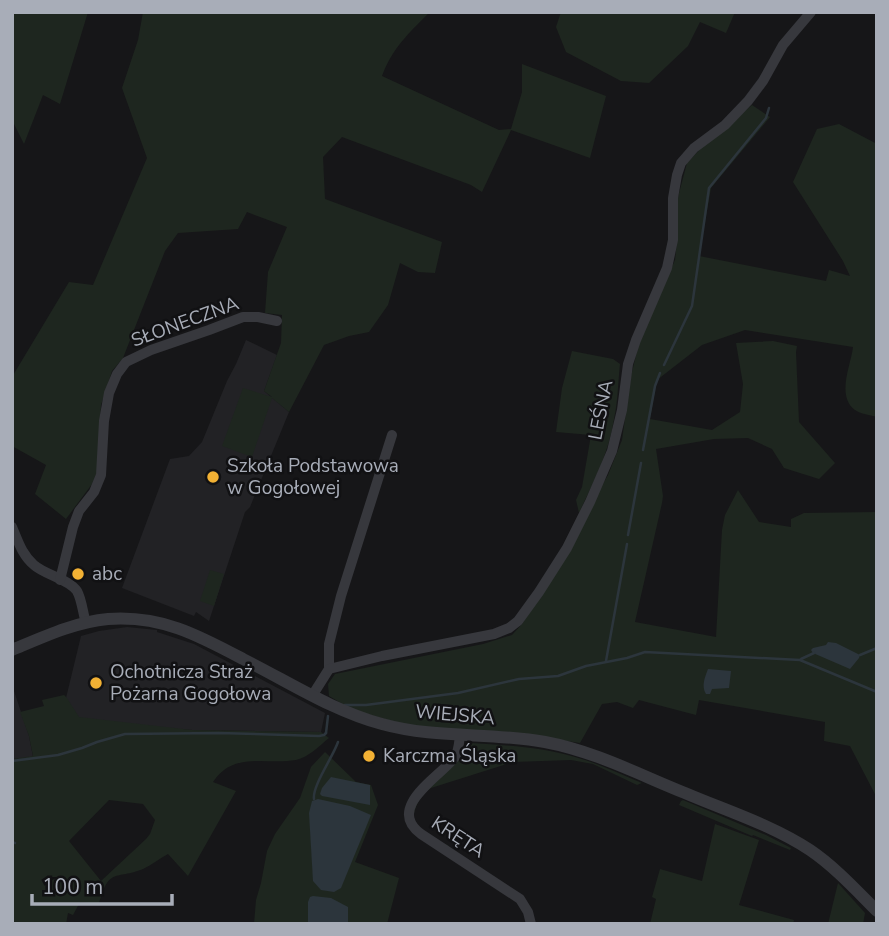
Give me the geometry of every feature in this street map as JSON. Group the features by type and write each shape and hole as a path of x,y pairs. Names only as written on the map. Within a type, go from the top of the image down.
{"street":[{"name":"LEŚNA","path":"329,669 494,634 518,621 567,548 612,451 622,410 628,364 667,268 673,240 677,175 681,163 694,148 724,125 748,101 763,81 783,45 811,12"},
{"name":"SŁONECZNA","path":"60,580 79,510 94,492 101,475 104,421 109,393 117,374 126,362 151,350 243,317 277,321"},
{"path":"312,695 329,669 329,644 341,596 392,435"},
{"path":"12,527 28,560 77,591 86,623"},
{"name":"WIEJSKA","path":"12,650 86,623 121,619 173,625 213,642 351,714 385,725 411,731 537,741 578,750 796,841 817,855 877,911"},
{"name":"KRĘTA","path":"460,735 455,756 417,794 409,812 410,822 421,834 520,899 531,924"}],"shaded area":[{"path":"12,12 88,12 60,104 43,95 24,144 12,120"},
{"path":"143,12 430,12 396,49 382,76 499,130 511,129 522,92 522,64 606,96 590,158 511,130 482,192 471,185 342,137 323,157 325,199 442,242 435,273 418,272 400,263 388,305 369,332 324,345 289,412 272,398 252,457 222,446 243,388 272,397 264,391 281,343 282,315 265,313 268,272 287,227 247,212 238,229 178,233 165,251 123,358 112,371 101,405 97,472 92,484 66,519 35,494 46,465 12,446 12,377 69,282 93,285 147,158 122,88 138,40"},
{"path":"561,12 735,12 726,33 700,22 688,46 649,83 621,81 566,52 556,27"},
{"path":"752,105 770,117 711,188 699,256 826,281 829,270 850,276 793,182 817,129 839,124 877,144 877,417 855,410 846,397 846,380 853,347 745,330 702,345 657,380 650,419 712,430 740,412 743,384 736,343 773,341 797,346 799,422 835,463 819,479 784,468 772,449 748,438 714,439 656,449 663,496 635,622 716,637 722,530 725,515 738,490 759,522 791,527 791,519 804,513 877,512 877,798 850,746 824,741 825,722 699,700 696,715 639,700 633,708 617,702 602,704 580,743 417,728 353,710 329,696 328,684 335,674 483,644 512,635 522,624 608,475 622,440 631,376 640,339 675,260 678,197 687,163"},
{"name":"Szkoła Podstawowa w Gogołowej","path":"246,340 277,355 264,391 289,412 250,507 245,512 209,621 196,612 194,616 122,588 170,459 189,456 202,442"},
{"path":"572,351 613,359 620,364 612,432 600,468 579,513 576,500 582,487 591,435 556,432 562,388"},
{"path":"210,570 224,574 214,606 200,601"},
{"path":"127,627 157,630 194,644 325,713 321,732 192,730 134,726 79,718 66,698 81,636"},
{"path":"828,642 860,655 859,658 850,669 811,650"},
{"path":"708,669 731,671 729,688 712,689 710,694 706,694 704,685"},
{"path":"12,685 29,736 33,757 12,759"},
{"path":"64,695 79,717 192,730 321,732 329,738 301,759 251,761 230,766 221,772 213,782 236,791 188,876 168,854 143,869 114,877 106,884 99,904 80,902 73,915 68,913 66,924 12,924 12,759 33,756 20,712 44,706 42,700","holes":["109,800 143,804 155,820 150,834 101,881 69,841"]},
{"path":"466,744 523,747 562,754 592,762 642,783 637,785 593,764 571,760 513,762 431,788 417,804 414,822 422,832 449,846 448,848 419,831 414,825 412,819 413,809 424,790 447,771"},
{"path":"325,752 356,782 371,785 378,805 355,862 399,878 387,924 254,924 256,900 267,851 275,834 300,798 311,767"},
{"path":"331,777 370,785 370,805 322,796 322,788"},
{"path":"318,799 350,806 371,815 341,888 334,892 321,890 313,881 309,813 312,801"},
{"path":"683,800 791,848 790,850 752,836 679,805"},
{"path":"715,824 759,840 739,905 794,920 793,924 650,924 656,899 652,897 660,869 702,881"},
{"path":"838,883 865,913 863,924 828,924"},
{"path":"313,896 331,898 348,907 348,924 308,924 308,902"}],"waterway":[{"path":"664,365 692,306 709,188 766,118 769,108"},
{"path":"643,450 660,373"},
{"path":"628,535 641,463"},
{"path":"606,661 627,544"},
{"path":"860,655 877,648"},
{"path":"345,705 366,705 458,693 519,679 558,676 586,666 645,652 800,660 877,692"},
{"path":"801,659 814,653"},
{"path":"326,733 328,716"},
{"path":"12,761 58,755 125,734 319,736 326,733"},
{"path":"314,799 316,787 338,742"}],"place":[{"name":"Szkoła Podstawowa w Gogołowej","path":"213,477"},
{"name":"abc","path":"78,574"},
{"name":"Ochotnicza Straż Pożarna Gogołowa","path":"96,683"},
{"name":"Karczma Śląska","path":"369,756"}]}
